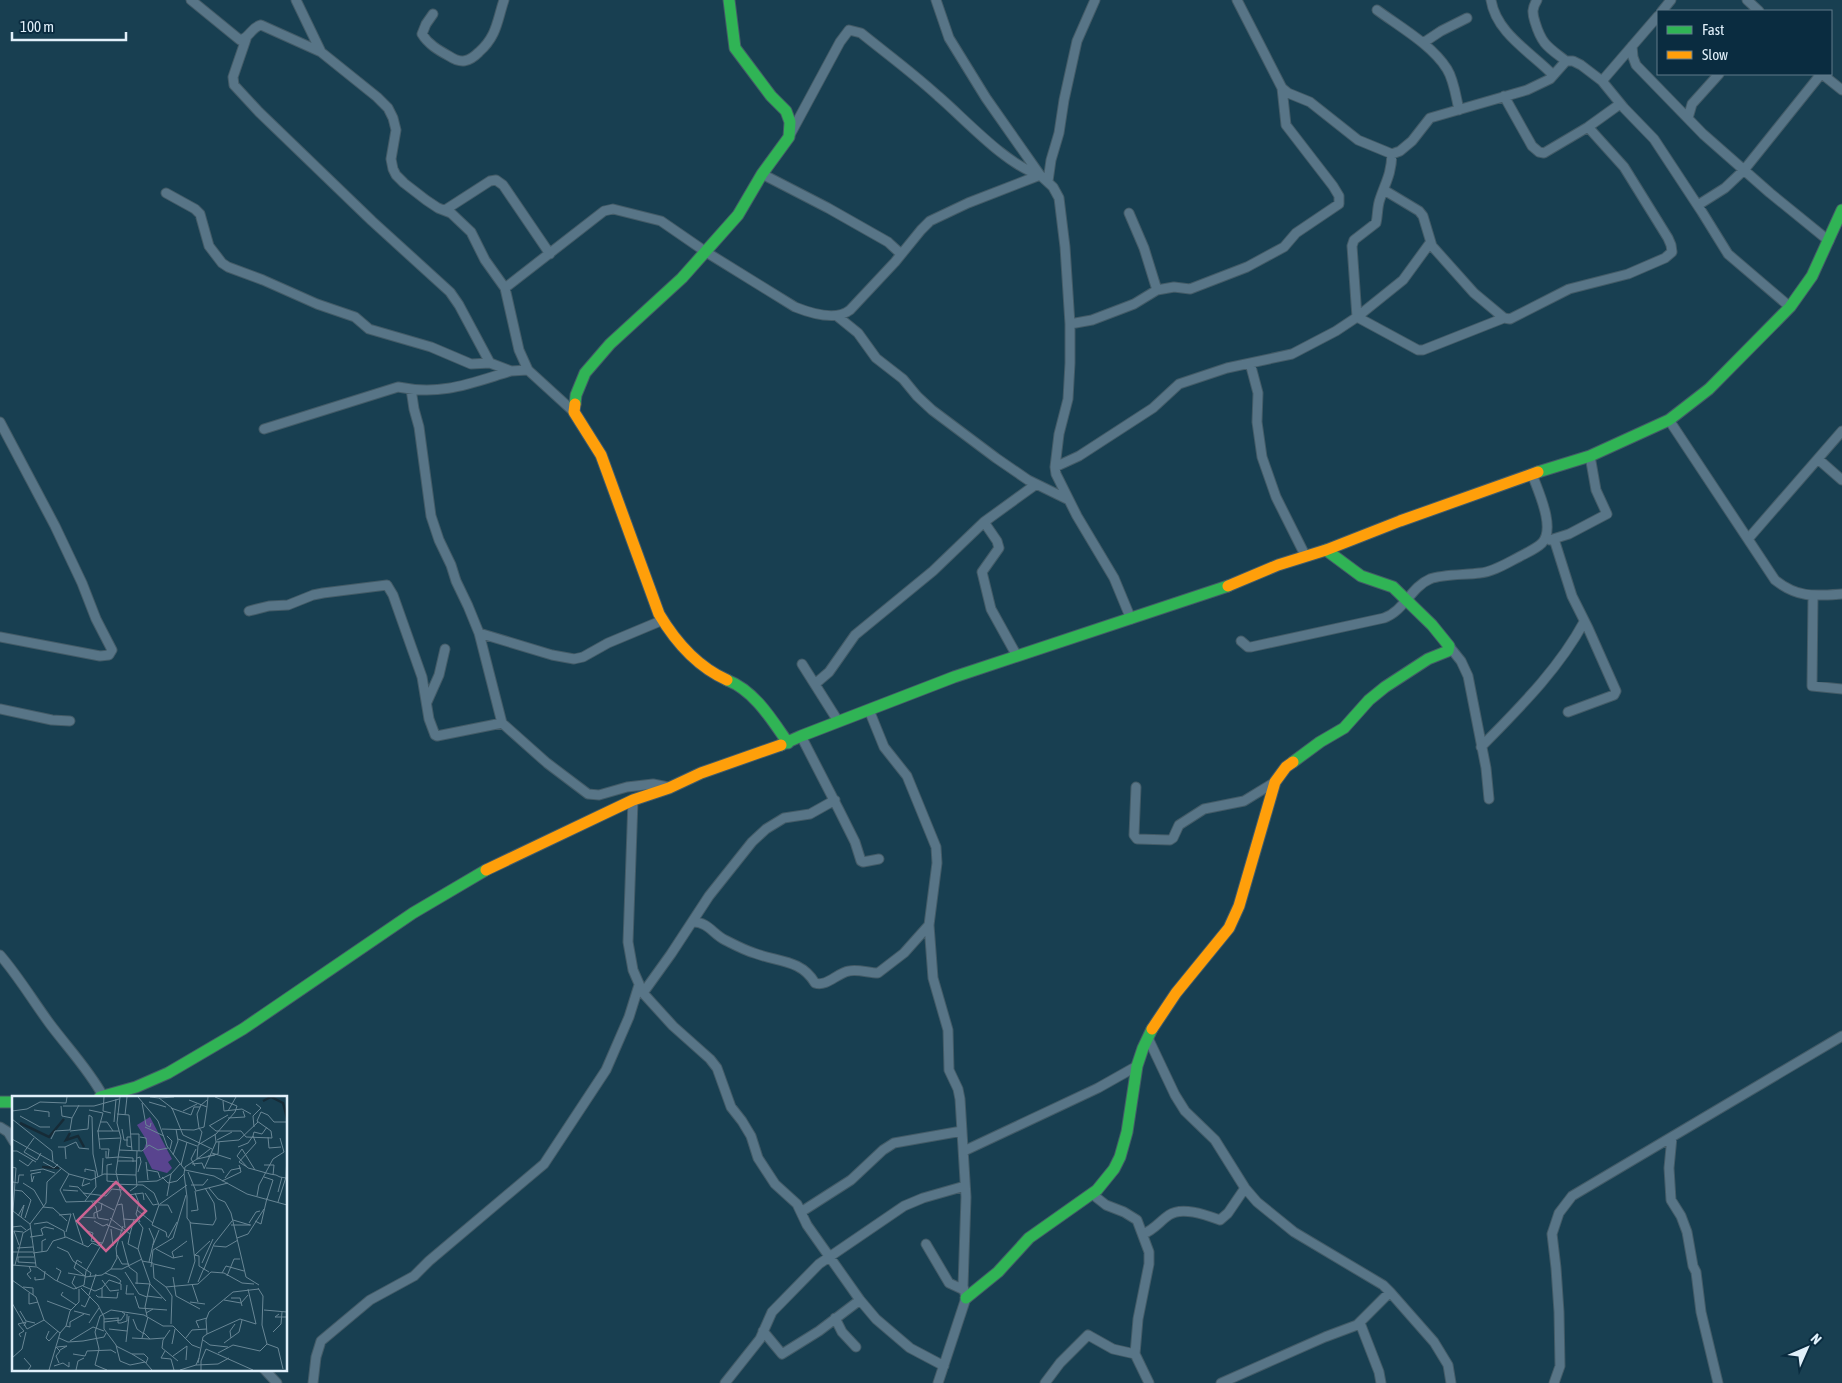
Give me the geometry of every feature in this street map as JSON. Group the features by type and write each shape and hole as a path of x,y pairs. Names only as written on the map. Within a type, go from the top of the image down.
{"main road":[{"path":"729,0 732,10 735,48 771,96 786,111 790,122 789,137 762,174 738,215 682,278 610,344 585,373 576,395 574,412 601,455 611,486 663,620 677,642 717,675 746,692 771,718 788,743"},
{"path":"102,1096 136,1087 168,1073 243,1029 413,913 475,876 633,800 669,788 701,773 788,743 838,721 1017,656 1240,582 1305,555 1326,550 1400,521 1532,474 1590,456 1669,420 1709,389 1790,307 1812,276 1842,210"},
{"path":"965,1294 998,1272 1030,1237 1102,1186 1115,1168 1125,1144 1137,1066 1144,1045 1167,1006 1188,976 1233,920 1239,906 1262,819 1275,782 1286,767 1296,758 1347,725 1369,700 1385,687 1428,659 1448,651 1449,646 1432,625 1393,587 1360,576 1326,550"}],"street":[{"path":"191,0 237,39 246,39"},
{"path":"296,0 321,52"},
{"path":"433,14 422,34 425,40 455,60 466,62 489,44 497,26 504,0"},
{"path":"936,0 949,38 986,98 1040,175 1054,187 1059,198 1065,247 1070,324 1068,399 1059,434 1055,467 1057,476 1069,500 1114,578 1131,618"},
{"path":"1048,181 1077,42 1095,0"},
{"path":"1070,324 1092,320 1134,304 1157,290 1174,287 1190,288 1247,267 1284,247 1296,233 1339,204 1339,196 1333,186 1286,125 1282,88 1237,0"},
{"path":"1491,0 1493,12 1501,24 1523,48 1553,75"},
{"path":"1538,0 1533,7 1533,14 1540,38 1566,60 1581,65 1602,81 1620,104 1654,139 1728,254 1790,307"},
{"path":"1663,10 1671,0"},
{"path":"1747,0 1758,10"},
{"path":"1377,10 1423,43 1446,68 1451,77 1459,110"},
{"path":"1602,81 1657,17"},
{"path":"1423,43 1441,31 1467,18"},
{"path":"490,363 460,305 450,292 372,221 259,112 234,85 233,78 246,39 254,28 261,26 321,52 377,96 388,108 396,130 391,160 393,169 404,183 438,208 445,210 464,223 471,232 485,260 505,288 519,350 528,370 574,412"},
{"path":"789,137 840,42 849,30 853,30 861,33 910,71 1019,166 1028,172 1040,175"},
{"path":"1632,46 1636,66 1688,118 1744,170 1829,241"},
{"path":"1282,88 1288,93 1310,102 1358,140 1392,154 1400,151 1412,141 1430,118 1527,90 1546,82 1566,60"},
{"path":"1619,61 1636,66"},
{"path":"1688,118 1692,104 1718,75"},
{"path":"1698,205 1725,188 1744,170 1821,75"},
{"path":"1823,75 1842,90"},
{"path":"1504,96 1529,142 1539,152 1544,153 1588,127 1620,104"},
{"path":"786,111 804,111"},
{"path":"1384,190 1419,211 1424,218 1430,243 1474,293 1504,318 1510,319 1569,289 1628,274 1658,261 1672,252 1668,238 1633,180 1616,157 1588,127"},
{"path":"1357,317 1352,246 1354,240 1376,223 1379,202 1391,169 1392,154"},
{"path":"762,174 888,242 901,254"},
{"path":"505,288 604,211 613,209 661,221 706,252 795,307 805,311 837,316 845,314 850,310 921,230 934,219 968,202 1040,175"},
{"path":"445,210 490,181 496,180 503,185 550,254"},
{"path":"166,193 195,209 200,214 210,246 222,264 317,304 355,317 369,329 431,347 471,364 490,363 511,371"},
{"path":"1130,213 1144,248 1157,290"},
{"path":"1055,467 1078,456 1153,408 1179,384 1227,368 1292,354 1336,331 1357,317 1406,276 1430,243"},
{"path":"837,316 858,333 879,361 903,379 932,410 996,458 1035,484 1069,500"},
{"path":"1357,317 1418,350 1504,318"},
{"path":"1250,363 1258,393 1257,422 1262,457 1276,497 1305,555"},
{"path":"264,429 398,387 448,389 511,371 528,370"},
{"path":"411,389 419,427 431,516 439,540 479,633 502,723 547,763 588,794 599,795 627,787 653,784 669,788"},
{"path":"1669,420 1775,580 1787,589 1813,596 1842,594"},
{"path":"0,422 56,526 96,620 112,650 109,655 100,656 0,637"},
{"path":"1748,539 1842,430"},
{"path":"1241,641 1248,647 1251,647 1384,618 1392,614 1407,600 1418,586 1430,580 1486,572 1542,543 1569,534 1608,514 1596,490 1590,456"},
{"path":"1818,459 1842,480"},
{"path":"1532,474 1546,517 1548,533 1542,543"},
{"path":"814,684 831,670 855,635 933,571 984,522 1035,484"},
{"path":"984,522 998,544 998,550 982,572 990,609 1017,656"},
{"path":"1554,539 1572,596 1616,691 1614,695 1568,712"},
{"path":"249,611 269,606 288,605 312,595 387,585 393,596 422,677 432,729 437,736 502,723"},
{"path":"1813,596 1812,686 1842,689"},
{"path":"479,633 552,655 574,659 583,657 608,642 663,620"},
{"path":"1481,747 1539,688 1575,638 1584,622"},
{"path":"1449,646 1461,661 1468,676 1486,768 1489,799"},
{"path":"427,702 439,675 445,649"},
{"path":"802,664 838,721"},
{"path":"0,709 52,720 70,721"},
{"path":"869,710 884,747 906,776 936,847 937,863 929,925 933,978 948,1030 950,1070 958,1089 966,1186 965,1294 938,1383"},
{"path":"801,736 855,842 861,861 878,859"},
{"path":"1136,787 1134,835 1137,839 1170,840 1173,838 1179,825 1204,809 1244,801 1275,782"},
{"path":"633,800 628,942 633,970 641,989 673,1026 710,1059 717,1068 731,1107 751,1136 758,1158 775,1184 797,1204 807,1224 860,1300 876,1319 910,1348 944,1366"},
{"path":"313,1383 318,1348 324,1337 375,1296 401,1284 420,1272 429,1261 544,1164 606,1070 641,989 693,922 709,896 740,855 766,829 784,818 810,814 834,800"},
{"path":"693,922 702,922 725,940 754,953 802,968 818,985 849,971 878,973 904,953 929,925"},
{"path":"0,955 51,1026 94,1080 102,1096"},
{"path":"1554,1383 1560,1366 1556,1268 1552,1234 1559,1213 1572,1196 1842,1036"},
{"path":"1148,1038 1175,1095 1185,1111 1215,1140 1257,1202 1294,1232 1383,1285 1434,1342 1448,1365 1451,1383"},
{"path":"964,1151 1098,1088 1137,1066"},
{"path":"0,1127 8,1132 12,1139"},
{"path":"801,1212 851,1180 883,1150 894,1143 962,1130"},
{"path":"1672,1138 1669,1168 1671,1200 1681,1216 1687,1232 1693,1266 1696,1272 1701,1312 1718,1383"},
{"path":"725,1383 760,1339 769,1316 819,1264 904,1206 923,1198 966,1186"},
{"path":"1143,1234 1150,1232 1173,1213 1194,1212 1220,1220 1228,1213 1246,1188"},
{"path":"1092,1194 1106,1205 1133,1217 1139,1224 1149,1252 1149,1264 1138,1319 1135,1354 1149,1383"},
{"path":"926,1244 949,1283 965,1294"},
{"path":"1221,1383 1360,1323 1390,1292"},
{"path":"763,1332 782,1354 860,1300"},
{"path":"836,1318 842,1332 856,1348"},
{"path":"1360,1323 1381,1383"},
{"path":"1045,1383 1060,1363 1088,1335 1113,1349 1135,1354"},
{"path":"265,1370 277,1383"}],"traffic: fast":[{"path":"575,404 576,395 585,373 610,344 682,278 738,215 762,174 789,137 790,122 786,111 771,96 735,48 729,0"},
{"path":"1538,472 1590,456 1669,420 1709,389 1790,307 1812,276 1842,210"},
{"path":"1293,762 1320,742 1344,728 1369,700 1385,687 1428,659 1448,651 1449,646 1432,625 1393,587 1361,576 1326,550"},
{"path":"781,745 954,677 1228,586"},
{"path":"727,680 746,691 762,707 788,743"},
{"path":"104,1096 136,1087 168,1073 243,1029 413,913 486,870"},
{"path":"966,1298 998,1272 1029,1238 1097,1190 1114,1169 1120,1157 1127,1132 1137,1066 1152,1029"},
{"path":"0,1102 12,1102"}],"traffic: slow":[{"path":"575,404 574,412 601,455 659,614 672,634 697,661 716,675 727,680"},
{"path":"1228,586 1278,565 1326,550 1400,521 1538,472"},
{"path":"486,870 633,800 669,788 701,773 781,745"},
{"path":"1152,1029 1176,993 1229,928 1239,906 1275,782 1286,767 1293,762"}]}
